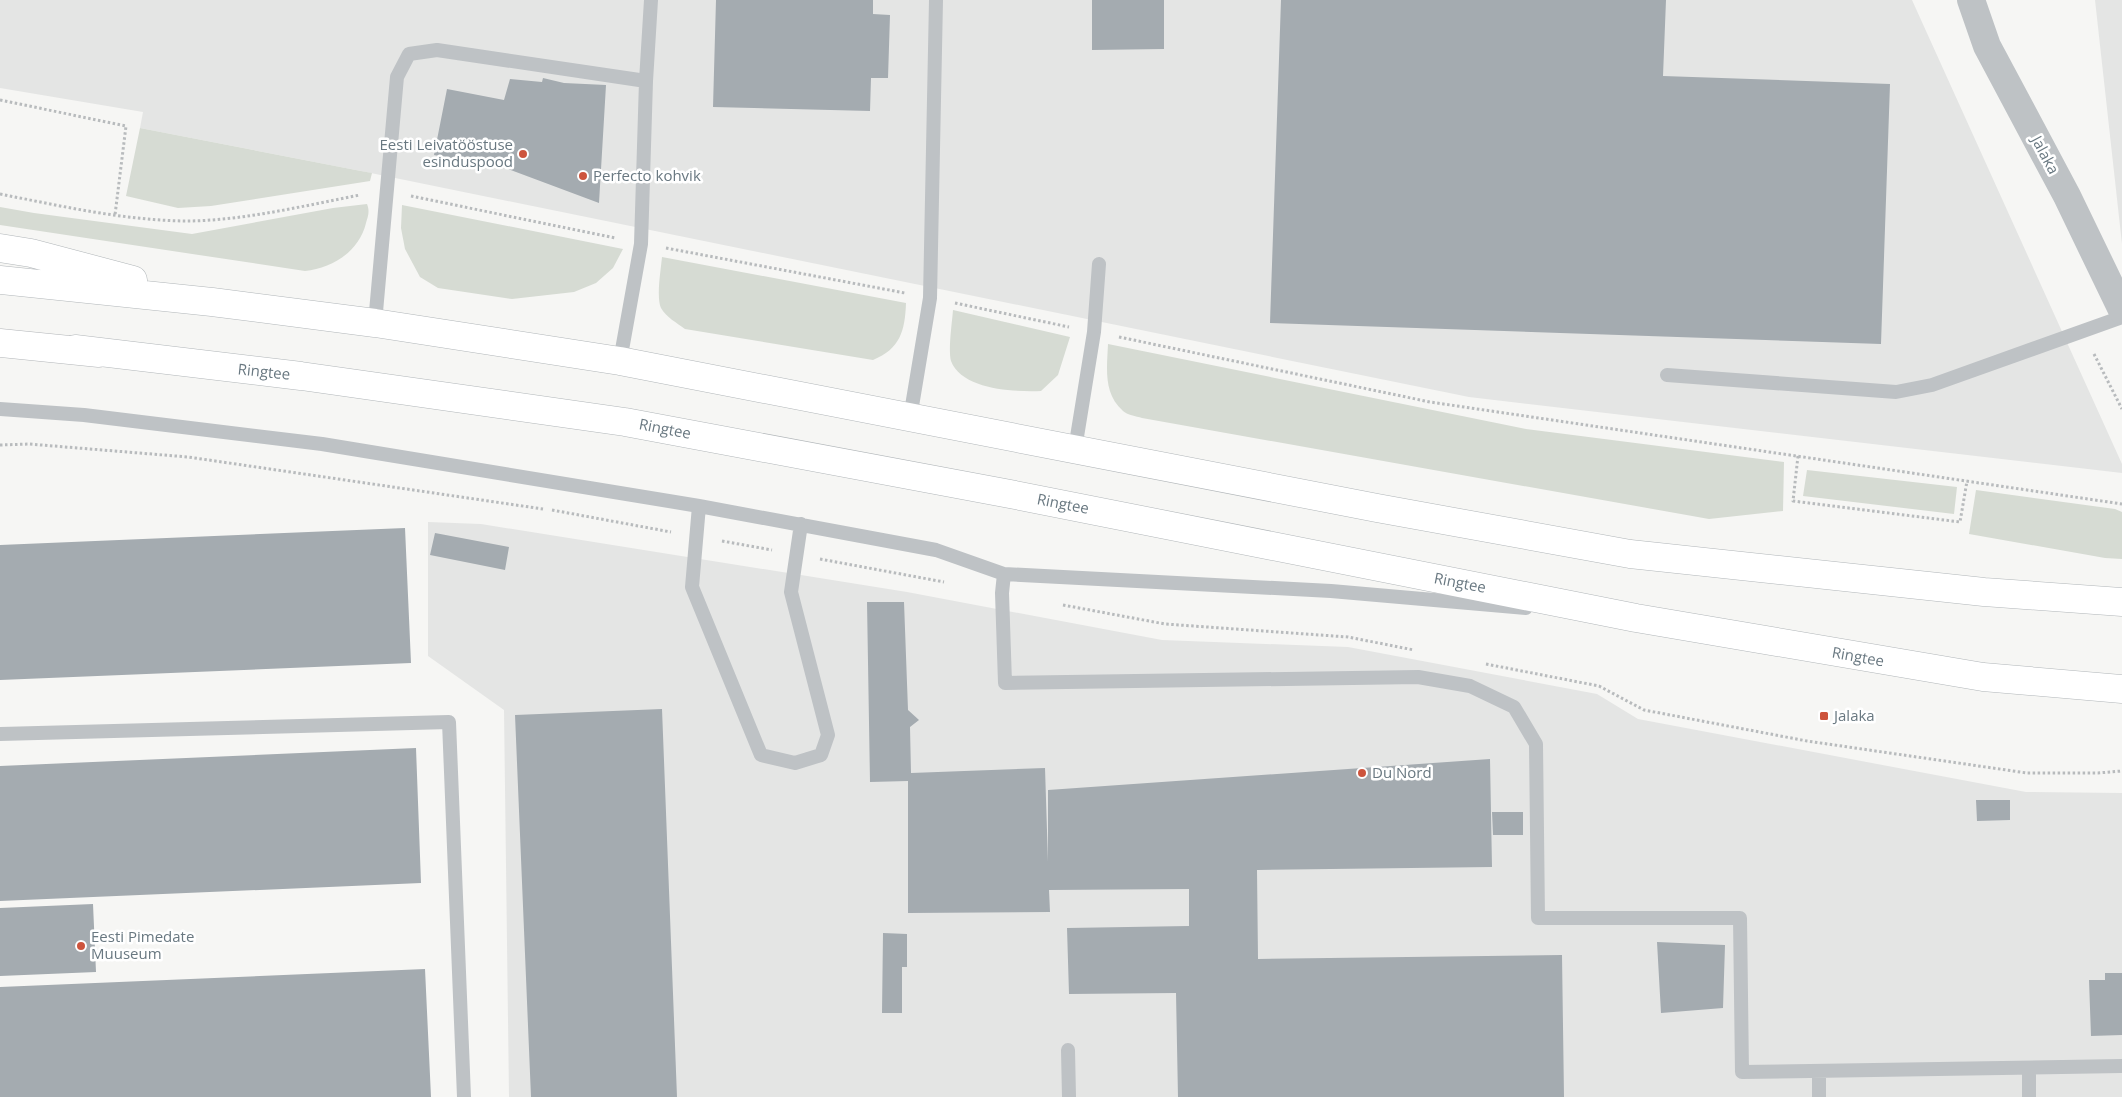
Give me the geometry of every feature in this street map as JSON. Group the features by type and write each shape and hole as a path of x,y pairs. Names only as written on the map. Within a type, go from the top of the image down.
{"main road":[{"path":"0,248 31,253 212,302"},
{"path":"0,280 212,302 375,323 620,361 1377,508 1630,554 1964,590 2122,602"},
{"name":"Ringtee","path":"0,337 99,353 301,376 625,422 1010,494 1636,618 1983,677 2122,689"},
{"path":"0,343 99,353"},
{"path":"0,355 99,353"}],"street":[{"name":"Jalaka","path":"1971,0 1986,46 2067,196 2122,310"}],"lane":[{"path":"620,361 641,244 646,81 651,0"},
{"path":"910,418 930,298 936,0"},
{"path":"375,323 397,76 409,54 437,50 646,81"},
{"path":"1076,449 1094,332 1099,264"},
{"path":"1667,376 1896,392 1932,386 2122,318"},
{"path":"0,409 84,415 322,444 801,524 936,550 1004,574 1331,591 1636,618"},
{"path":"699,506 692,586 760,755 795,763 821,755 828,735 791,592 801,524"},
{"path":"1004,574 1002,593 1005,683 1418,677 1470,686 1514,707 1536,744 1538,918 1740,918 1742,1072 2122,1066"},
{"path":"0,734 449,722 464,1097"},
{"path":"1068,1050 1069,1097"},
{"path":"2029,1068 2029,1097"},
{"path":"1819,1071 1819,1097"}],"path":[{"path":"0,100 126,126 115,216"},
{"path":"0,194 115,216 184,221 238,218 387,191 641,244 930,298 1430,402 2122,504"},
{"path":"2082,332 2122,409"},
{"path":"1798,456 1793,501 1960,522 1968,481"}],"shaded area":[{"path":"0,0 1912,0 2122,464 2122,473 1469,397 361,171 140,128 143,112 0,88"},
{"path":"2095,0 2122,0 2122,244"},
{"path":"140,128 372,173 370,181 211,206 178,208 126,196"},
{"path":"367,204 368,214 366,223 351,250 334,262 305,271 0,225 0,207 192,234 333,208"},
{"path":"402,205 623,249 613,268 596,283 574,292 512,299 438,288 420,277 405,249 401,228"},
{"path":"662,257 906,303 902,330 895,345 882,356 873,360 685,329 669,317 661,308 659,290"},
{"path":"953,310 1070,337 1058,375 1041,391 1004,390 977,384 966,378 957,371 950,356"},
{"path":"1108,344 1526,429 1784,462 1783,511 1709,519 1142,418 1125,412 1112,396 1108,380"},
{"path":"1807,470 1957,487 1954,514 1803,496"},
{"path":"1976,490 2115,509 2122,512 2122,559 2105,558 1969,534"},
{"path":"428,522 481,524 907,592 1162,640 1348,647 1597,694 1638,719 2026,792 2122,793 2122,1097 509,1097 504,710 428,656"}],"building":[{"path":"716,0 873,0 873,14 890,15 888,78 871,78 870,111 713,107"},
{"path":"1092,0 1164,0 1164,49 1092,50"},
{"path":"1281,0 1666,0 1663,76 1890,84 1881,344 1270,323"},
{"path":"543,78 564,83 606,85 599,203 508,169 434,155 447,89 504,100 510,79 542,82"},
{"path":"405,528 411,663 0,680 0,545"},
{"path":"435,533 509,547 505,570 430,555"},
{"path":"867,602 904,602 908,710 919,720 910,727 911,773 1045,768 1048,862 1048,790 1490,759 1492,867 1257,870 1258,959 1562,955 1564,1097 1178,1097 1176,993 1069,994 1067,928 1189,926 1189,889 1049,890 1050,912 908,913 908,781 870,782"},
{"path":"662,709 677,1097 531,1097 515,715"},
{"path":"416,748 421,883 0,901 0,766"},
{"path":"1976,800 2010,800 2010,820 1977,821"},
{"path":"1492,812 1523,812 1523,835 1493,835"},
{"path":"93,904 96,972 0,976 0,908"},
{"path":"883,933 907,934 907,967 902,967 902,1013 882,1013"},
{"path":"1657,942 1725,945 1723,1008 1661,1013"},
{"path":"425,969 431,1097 0,1097 0,987"},
{"path":"2105,973 2122,973 2122,1035 2091,1036 2089,980 2105,980"}],"place":[{"name":"Eesti Leivatööstuse esinduspood","path":"523,154"},
{"name":"Perfecto kohvik","path":"583,176"},
{"name":"Jalaka","path":"1824,716"},
{"name":"Du Nord","path":"1362,773"},
{"name":"Eesti Pimedate Muuseum","path":"81,946"}]}
